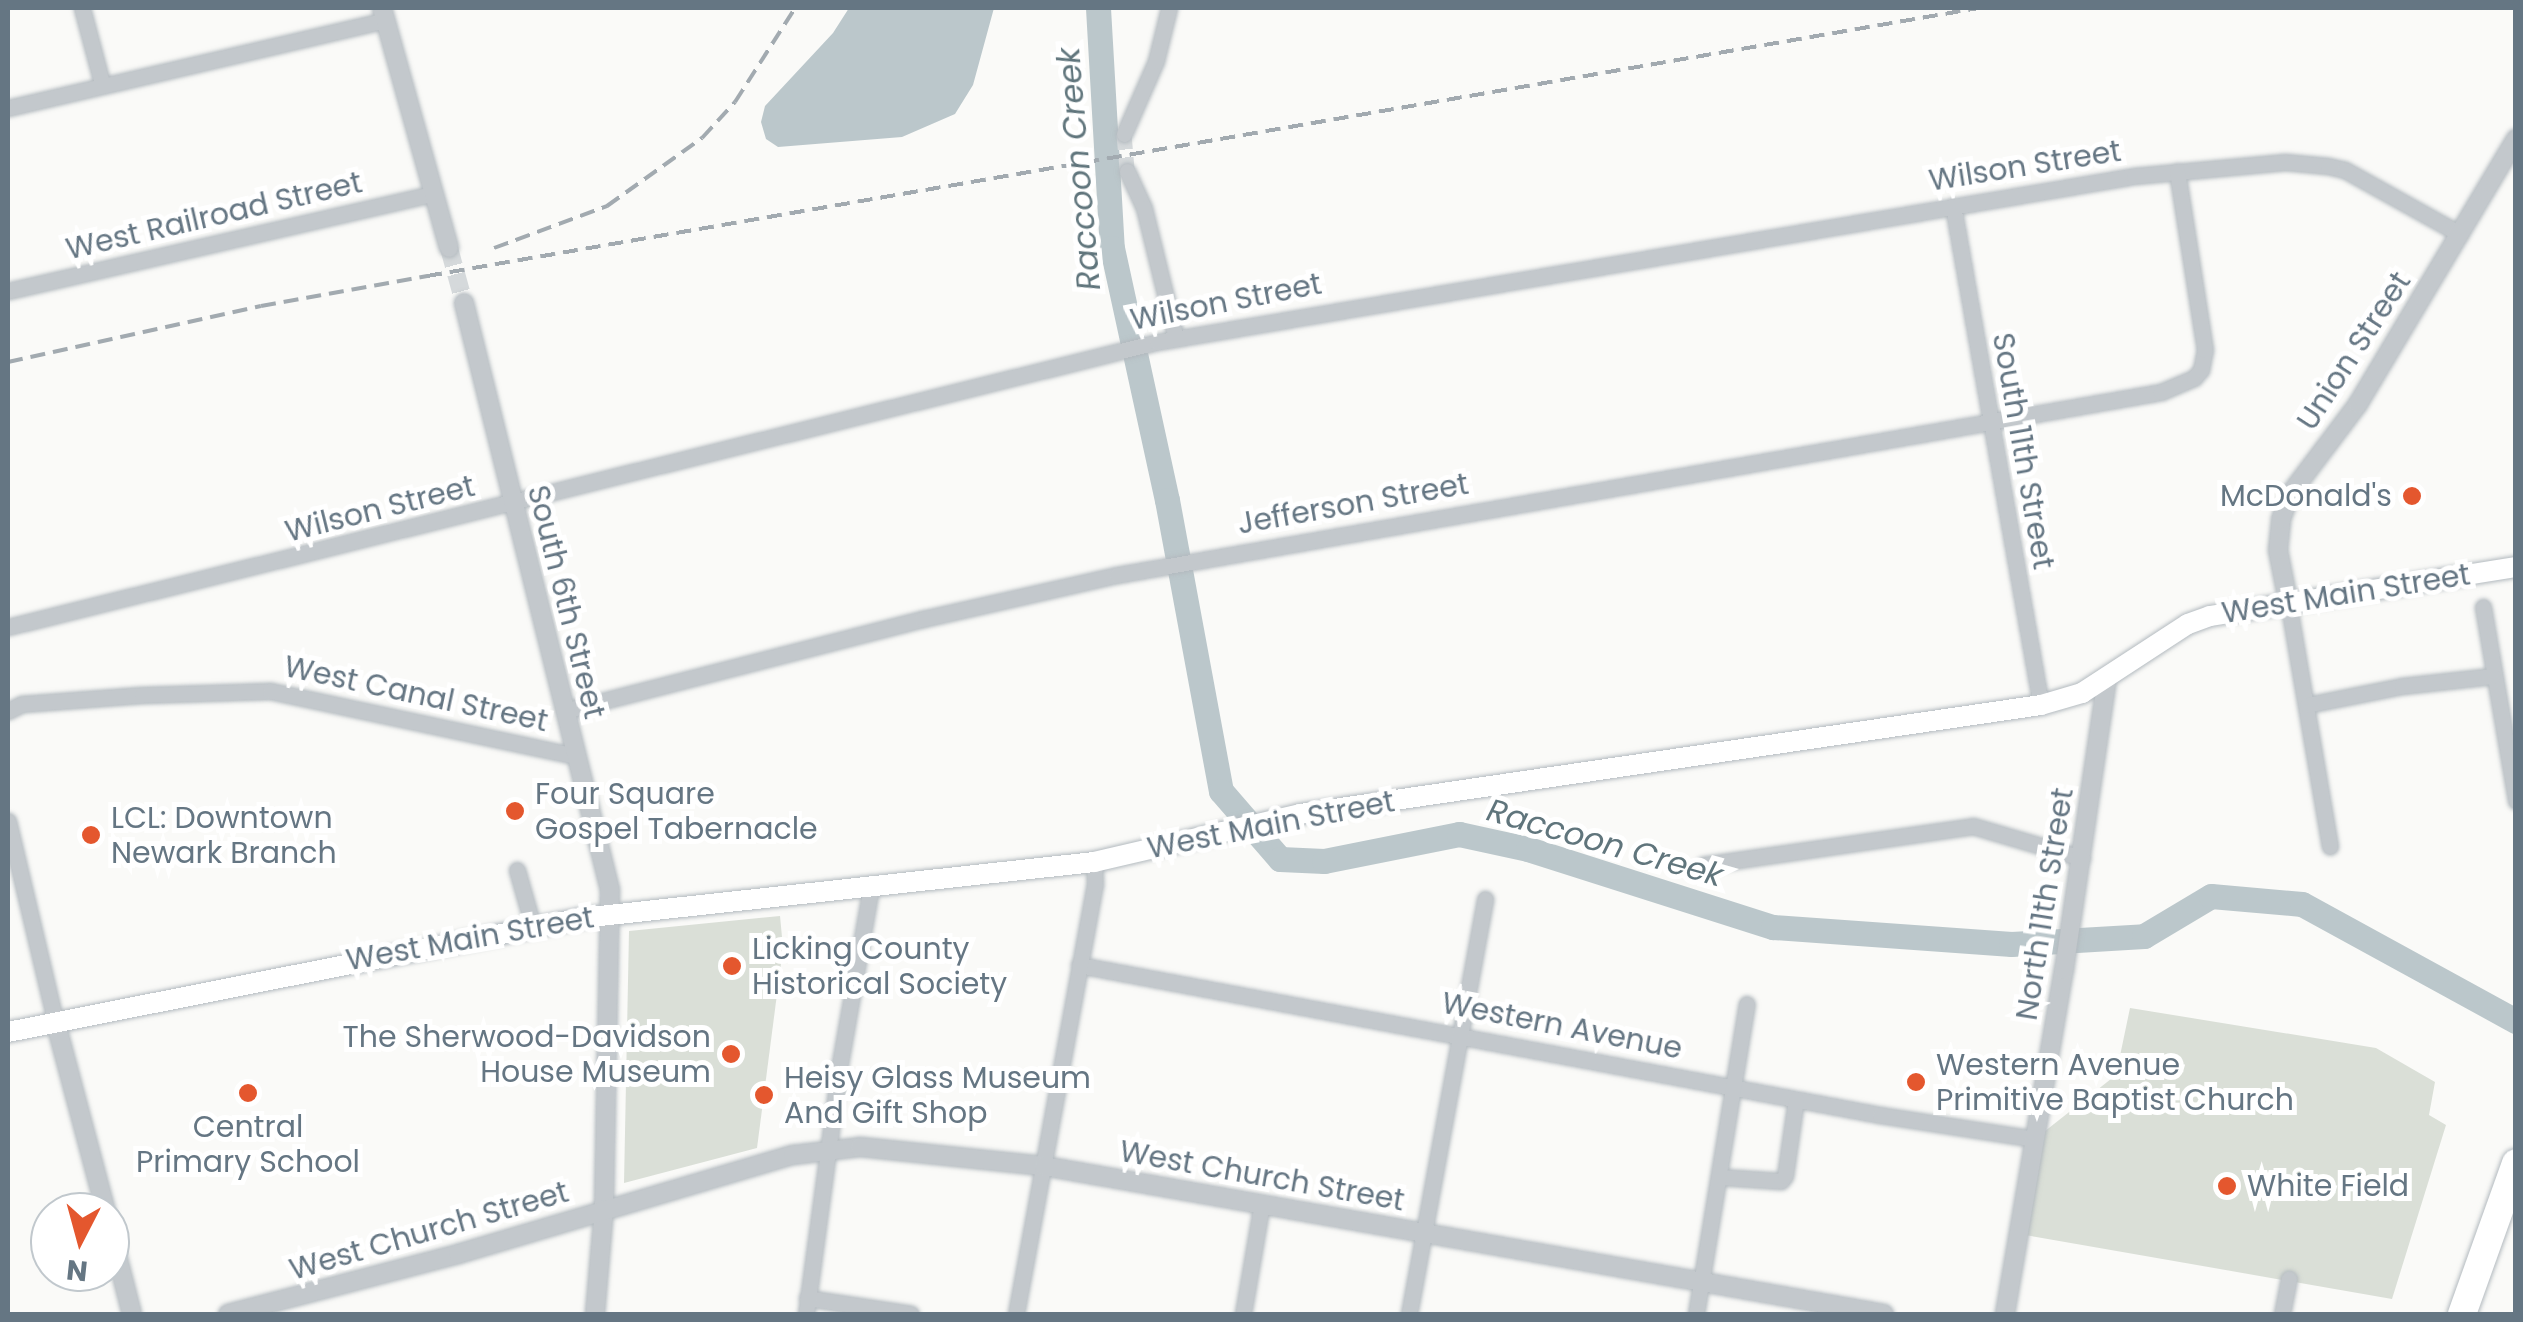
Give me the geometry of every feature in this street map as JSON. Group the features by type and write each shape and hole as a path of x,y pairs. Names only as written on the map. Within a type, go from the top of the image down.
{"highway":[{"path":"2462,1314 2516,1163"}],"main road":[{"name":"West Main Street","path":"8,1032 534,926 612,914 1094,862 1300,814 2041,706 2107,679 2188,624 2288,601 2516,567"}],"street":[{"path":"82,8 102,83"},
{"path":"1124,134 1156,61 1170,8"},
{"path":"8,108 383,14 448,248"},
{"name":"Union Street","path":"2288,601 2279,532 2291,493 2358,404 2516,139"},
{"name":"Wilson Street","path":"8,627 1157,342 1953,206 2176,171 2285,162 2345,170 2460,234"},
{"path":"1127,171 1144,208 1176,338"},
{"name":"Jefferson Street","path":"564,711 924,618 1117,575 2160,392 2194,378 2206,350 2176,171"},
{"name":"West Railroad Street","path":"8,292 432,194"},
{"name":"South 11th Street","path":"1953,206 2041,706"},
{"name":"South 6th Street","path":"464,303 612,914 604,1209 595,1314"},
{"path":"2288,601 2330,846"},
{"path":"2483,607 2516,801"},
{"path":"2307,705 2402,686 2492,676"},
{"name":"North 11th Street","path":"2005,1314 2082,858 2107,679"},
{"name":"West Canal Street","path":"8,711 22,704 270,691 576,756"},
{"path":"8,821 101,1192"},
{"path":"1704,865 1974,826 2082,858"},
{"path":"1016,1314 1095,885 1094,862"},
{"path":"517,870 534,926"},
{"path":"871,888 806,1306 912,1314"},
{"path":"1409,1314 1485,899"},
{"name":"Western Avenue","path":"1079,965 1462,1034 1735,1089 2035,1138"},
{"path":"1696,1314 1747,1004"},
{"path":"1721,1177 1780,1181 1786,1176 1796,1100"},
{"name":"West Church Street","path":"228,1314 440,1259 828,1147 903,1148 1044,1166 1884,1314"},
{"path":"1243,1314 1262,1204"},
{"path":"2282,1314 2289,1279"}],"shaded area":[{"path":"849,8 994,8 973,85 955,114 902,137 778,147 766,139 761,122 765,106 833,33"},
{"path":"780,916 783,948 757,1148 624,1183 629,931"},
{"name":"White Field","path":"2130,1008 2376,1048 2435,1082 2429,1115 2446,1125 2392,1299 2019,1234 2035,1139 2116,1075"}],"waterway":[{"name":"Raccoon Creek","path":"1098,8 1112,248 1167,500 1221,791 1280,859 1324,861 1459,834 1528,849 1773,927 2011,944 2144,936 2211,896 2302,904 2516,1021"}],"tunnel":[{"path":"1124,134 1127,171"},
{"path":"449,248 464,303"}],"railway":[{"path":"494,248 607,206 702,138 735,102 795,8"},
{"path":"8,362 261,306 427,276 1978,8"}],"place":[{"name":"McDonald's","path":"2412,496"},
{"name":"Four Square Gospel Tabernacle","path":"515,811"},
{"name":"LCL: Downtown Newark Branch","path":"91,835"},
{"name":"Licking County Historical Society","path":"732,966"},
{"name":"The Sherwood-Davidson House Museum","path":"731,1054"},
{"name":"Western Avenue Primitive Baptist Church","path":"1916,1082"},
{"name":"Central Primary School","path":"248,1093"},
{"name":"Heisy Glass Museum And Gift Shop","path":"764,1095"},
{"name":"White Field","path":"2227,1186"}]}
